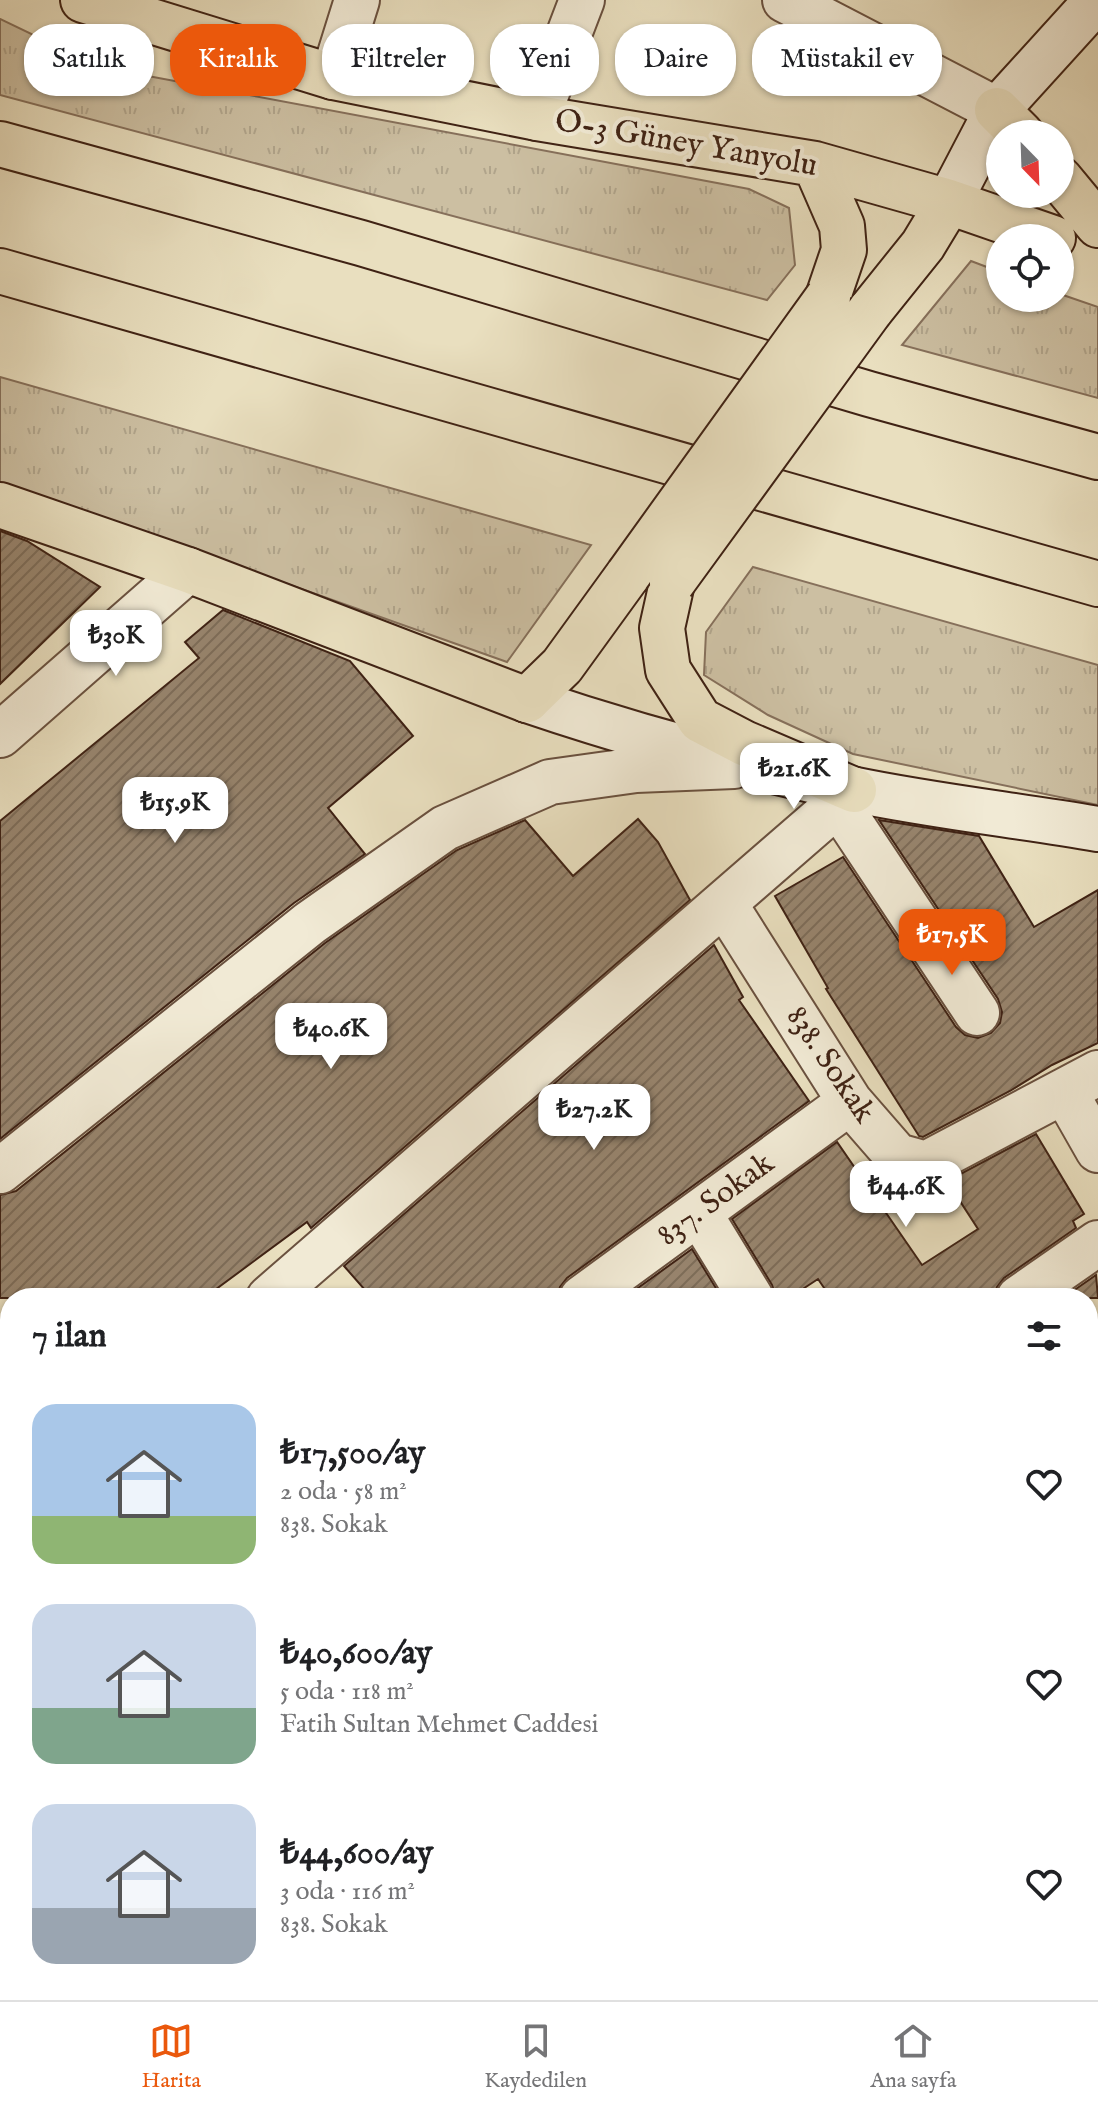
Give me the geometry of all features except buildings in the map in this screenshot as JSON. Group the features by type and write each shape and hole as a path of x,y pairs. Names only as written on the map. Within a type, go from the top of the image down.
{"main road":[{"name":"O-3 Güney Yanyolu","path":"83,0 322,74"},
{"name":"O-3 Güney Yanyolu","path":"428,96 537,118 815,164 949,202 1013,224"},
{"path":"0,144 361,243 869,394 1098,457"},
{"path":"0,505 188,570 527,700 562,666 828,297 844,250 842,226 815,164"},
{"path":"1074,196 1098,225"},
{"path":"846,797 700,720 668,670 662,628 672,583 870,311 923,245 949,202"},
{"path":"1074,245 1098,254"},
{"path":"0,271 1098,584"}],"street":[{"path":"350,24 357,0"},
{"path":"537,118 582,0"},
{"path":"785,0 1005,120"},
{"path":"1010,120 1097,0"},
{"path":"949,202 986,153"},
{"path":"0,735 188,570"},
{"path":"527,700 846,797 1098,829"},
{"path":"0,1171 310,923 445,828 550,782 636,770 749,766"},
{"path":"281,1288 846,797"},
{"path":"846,797 977,1013"},
{"name":"838. Sokak","path":"724,903 850,1102 897,1156 926,1164 1082,1083"},
{"path":"1082,1083 1098,1150"},
{"name":"837. Sokak","path":"596,1288 850,1102"},
{"path":"699,1213 745,1288"},
{"path":"1033,1288 1098,1243"}],"green space":[{"path":"0,19 24,31 24,96 154,96 154,77 170,80 170,96 254,96 749,189 789,208 795,265 767,300 0,95"},
{"path":"971,261 986,267 986,312 1074,312 1074,299 1098,307 1098,398 902,345"},
{"path":"0,377 591,545 507,662 0,482"},
{"path":"753,567 1098,665 1098,805 853,754 768,715 704,675 706,632"}]}
